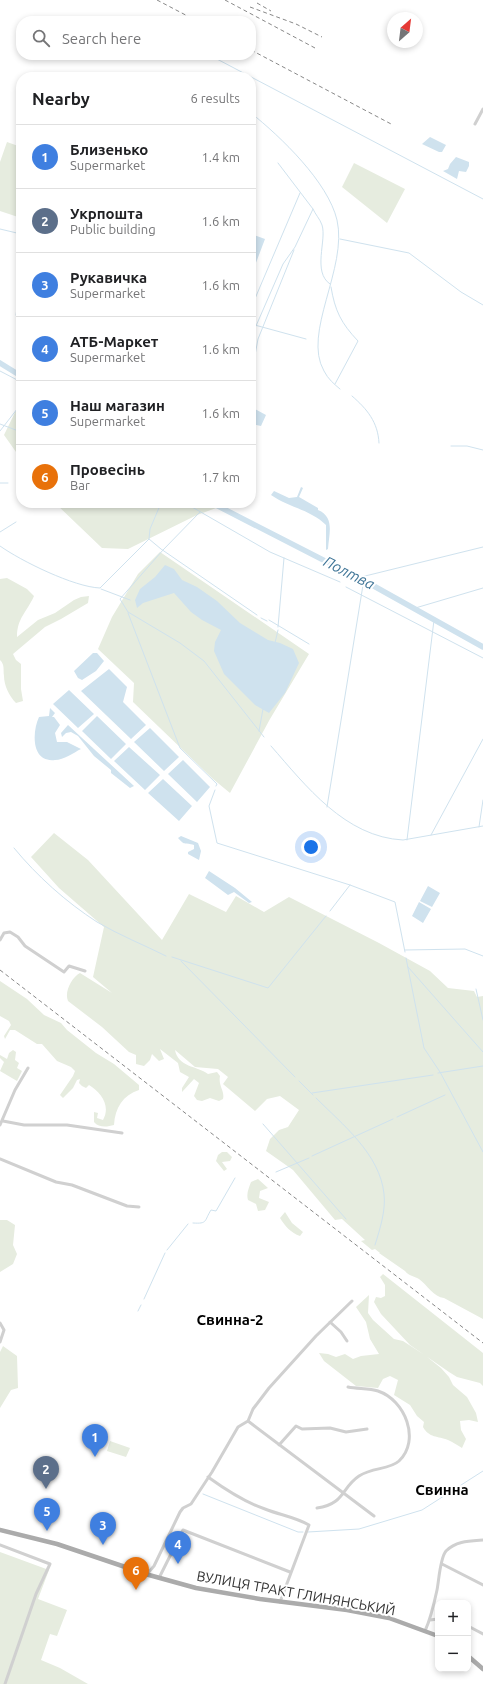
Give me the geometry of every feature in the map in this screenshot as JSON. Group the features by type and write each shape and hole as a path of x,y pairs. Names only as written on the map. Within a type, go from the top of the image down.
{"main road":[{"name":"ВУЛИЦЯ ТРАКТ ГЛИНЯНСЬКИЙ","path":"0,1530 57,1544 159,1578 196,1588 280,1602 347,1610 388,1618 435,1635"},
{"path":"471,1659 483,1669"}],"street":[{"path":"475,124 483,109"},
{"path":"0,940 4,933 10,932 18,937 25,946 64,972 69,966 84,971"},
{"path":"0,1125 15,1090 28,1068"},
{"path":"2,1121 24,1124 67,1125 122,1133"},
{"path":"0,1159 56,1182 72,1185 127,1206 139,1207"},
{"path":"148,1574 154,1566 183,1508 191,1504 238,1427 248,1421 253,1409 269,1388 330,1322 352,1301"},
{"path":"330,1322 341,1332 347,1341"},
{"path":"0,1323 4,1330 0,1342"},
{"path":"317,1508 331,1505 344,1494 356,1478 366,1471 388,1467 398,1461 406,1452 409,1441 410,1432 401,1409 393,1400 378,1391 348,1387"},
{"path":"248,1421 374,1516"},
{"path":"279,1445 296,1426 302,1429 330,1428 346,1432 367,1429"},
{"path":"208,1477 237,1498 309,1524 280,1602"},
{"path":"159,1578 183,1530 290,1572"},
{"path":"425,1631 430,1620 438,1588 444,1552 454,1544 465,1541 483,1540"},
{"path":"0,1545 50,1564 36,1594 5,1684"},
{"path":"442,1564 483,1585"},
{"path":"430,1620 435,1619"},
{"path":"471,1628 483,1634"}],"shaded area":[{"path":"7,142 16,145 16,216 0,211 0,162"},
{"path":"354,163 405,189 387,223 342,187"},
{"path":"16,410 16,452 4,435"},
{"path":"60,508 216,508 197,515 128,549 102,548"},
{"path":"160,552 309,654 270,719 230,793 213,779 133,702 134,683 98,649 112,617 138,574"},
{"path":"7,578 27,589 34,596 21,620 17,630 17,637 38,620 55,613 74,600 89,596 88,603 45,627 13,654 16,660 21,664 21,689 23,701 16,703 7,690 4,679 3,665 0,660 0,579"},
{"path":"54,833 88,860 162,940 189,894 226,912 236,896 264,912 289,897 430,971 448,988 474,991 477,997 483,996 483,1319 440,1297 419,1279 408,1274 375,1249 372,1250 361,1241 365,1240 342,1219 335,1220 293,1170 266,1151 270,1139 279,1130 288,1127 299,1110 280,1096 267,1099 255,1111 223,1084 228,1077 218,1069 195,1067 175,1050 177,1056 184,1063 208,1074 217,1072 220,1076 223,1099 219,1101 210,1098 202,1101 197,1100 194,1096 199,1083 194,1079 182,1092 182,1088 189,1077 180,1072 178,1063 160,1049 164,1059 159,1061 152,1054 150,1060 144,1066 136,1064 136,1055 129,1052 102,1027 68,1001 68,989 74,978 80,973 112,993 93,977 104,927 59,888 31,857"},
{"path":"0,981 27,999 44,1015 61,1023 67,1030 96,1053 114,1064 139,1085 139,1090 128,1095 121,1103 116,1113 114,1125 103,1126 94,1122 94,1112 98,1113 97,1118 103,1120 106,1110 104,1100 97,1091 89,1085 86,1088 82,1086 79,1083 80,1079 77,1080 73,1088 63,1098 60,1095 75,1071 71,1067 57,1061 42,1044 37,1044 15,1030 10,1030 5,1039 4,1036 11,1025 9,1021 0,1016"},
{"path":"13,1050 16,1052 15,1060 19,1063 17,1068 22,1071 17,1081 0,1071 4,1062 0,1058 0,1055 7,1059 9,1053"},
{"path":"222,1152 227,1152 232,1157 230,1161 222,1162 227,1169 224,1171 216,1161 218,1155"},
{"path":"258,1179 268,1188 260,1191 259,1198 269,1202 265,1210 258,1211 256,1204 248,1200 247,1195 251,1182"},
{"path":"285,1212 292,1223 303,1232 300,1236 288,1229 280,1218"},
{"path":"0,1220 7,1220 15,1225 13,1245 17,1254 13,1264 0,1272"},
{"path":"383,1274 483,1353 483,1386 480,1383 457,1377 410,1345 381,1314 374,1302 376,1297 381,1298 385,1296 385,1285 380,1277"},
{"path":"369,1295 368,1313 373,1320 394,1339 403,1341 441,1368 449,1377 453,1385 467,1397 476,1413 478,1422 469,1420 460,1421 461,1430 466,1439 462,1448 448,1440 431,1435 425,1431 423,1427 424,1422 417,1416 410,1405 394,1395 398,1380 390,1376 383,1379 378,1388 356,1386 324,1361 319,1353 336,1357 345,1354 353,1359 361,1356 379,1354 370,1339 366,1322 356,1307"},
{"path":"3,1346 17,1356 18,1388 11,1390 0,1408 0,1352"},
{"path":"110,1441 130,1448 126,1457 107,1451"},
{"path":"0,1552 49,1570 38,1599 67,1610 57,1636 50,1634 41,1660 60,1668 88,1684 0,1684"}],"water":[{"path":"430,137 446,145 442,152 422,144"},
{"path":"456,157 469,162 466,172 459,171 457,179 443,171 448,169"},
{"path":"256,236 265,239 256,263"},
{"path":"256,410 266,415 261,426 256,425"},
{"path":"301,487 303,488 299,497 318,508 318,510 327,517 329,521 328,549 326,550 326,525 306,512 271,495 274,491 289,498 297,497"},
{"path":"165,565 174,569 182,580 197,587 217,601 240,623 268,640 280,643 293,649 299,663 285,693 269,713 255,705 224,674 214,651 215,642 221,630 202,620 191,612 174,593 143,603 137,608 135,600 140,589 155,577"},
{"path":"93,653 97,653 104,661 96,671 82,680 78,678 74,671"},
{"path":"109,669 127,687 123,702 146,725 131,739 81,691"},
{"path":"69,690 94,714 78,728 53,704"},
{"path":"50,708 55,713 52,717 54,717 60,725 55,733 57,742 67,742 81,749 65,758 58,760 47,760 41,757 35,745 35,730 39,717 49,716"},
{"path":"97,716 126,744 111,759 82,731"},
{"path":"68,725 134,786 130,788 111,773 111,770 94,756 78,736 71,732 66,733 62,737 61,733"},
{"path":"150,728 179,757 164,771 134,742"},
{"path":"129,747 160,775 145,790 114,761"},
{"path":"183,760 210,787 197,802 168,774"},
{"path":"163,779 192,806 179,821 148,793"},
{"path":"181,836 198,843 201,851 199,860 188,854 188,852 194,849 194,845 183,842 178,838"},
{"path":"209,871 235,888 252,902 249,903 234,892 228,895 205,878"},
{"path":"428,886 440,893 432,907 420,901"},
{"path":"419,902 431,909 423,923 412,916"}],"waterway":[{"path":"219,60 242,72"},
{"path":"256,80 483,199"},
{"path":"256,117 289,147 314,176 332,205 337,220 339,239 337,258 321,319 318,338 319,356 324,371 329,379 340,389"},
{"path":"256,326 283,264 295,247 313,209 278,163"},
{"path":"256,296 300,193"},
{"path":"313,209 322,225 322,272 325,279 330,284"},
{"path":"0,229 16,233"},
{"path":"340,239 409,253 461,292 483,305"},
{"path":"256,350 258,339 294,250"},
{"path":"331,287 337,310 347,328 358,341 335,384"},
{"path":"256,325 306,339"},
{"name":"Полтва","path":"0,363 16,373"},
{"path":"0,371 16,379"},
{"path":"352,396 371,416 378,435 379,443"},
{"path":"0,431 16,410"},
{"path":"0,424 16,430"},
{"path":"451,446 467,446 483,450"},
{"path":"0,483 8,483"},
{"path":"0,546 34,566 62,578 89,587 100,588 149,539 150,529 159,508"},
{"path":"194,508 270,552 340,582"},
{"name":"Полтва","path":"222,508 372,585 483,647"},
{"path":"200,512 163,550 120,599 128,612 180,643 204,661 264,737"},
{"path":"0,532 16,522"},
{"path":"149,539 161,549 257,615"},
{"path":"357,578 483,547"},
{"path":"278,627 284,558"},
{"path":"327,807 363,585"},
{"path":"346,587 483,658"},
{"path":"412,609 483,588"},
{"path":"101,589 130,600"},
{"path":"128,613 180,748 217,784 216,786"},
{"path":"261,618 267,621"},
{"path":"269,620 309,644"},
{"path":"407,840 434,620"},
{"path":"275,643 278,630"},
{"path":"259,731 263,709"},
{"path":"431,835 483,739"},
{"path":"271,746 298,777 328,807 363,830 382,837 403,840 483,826"},
{"path":"215,790 209,806 217,843 350,885 395,902 405,952"},
{"path":"479,827 483,800"},
{"path":"14,848 32,869 52,888 85,914 114,931 166,956"},
{"path":"330,911 350,885"},
{"path":"172,957 268,988 326,916"},
{"path":"405,950 465,949 483,956"},
{"path":"406,958 424,1048 440,1072 483,1152"},
{"path":"181,961 295,1077"},
{"path":"408,967 483,1052"},
{"path":"476,989 483,1020"},
{"path":"438,1073 483,1066"},
{"path":"312,1093 433,1075"},
{"path":"299,1081 313,1095"},
{"path":"397,1117 445,1095"},
{"path":"316,1098 348,1129 368,1153 381,1179 384,1194 384,1206 381,1226 375,1245"},
{"path":"312,1156 393,1119"},
{"path":"263,1124 346,1219"},
{"path":"276,1172 309,1158"},
{"path":"193,1223 201,1223 205,1221 211,1210 216,1211 235,1178"},
{"path":"167,1250 188,1224"},
{"path":"144,1299 165,1253"},
{"path":"138,1311 141,1305"},
{"path":"308,1532 359,1529 422,1510 483,1471"},
{"path":"203,1494 298,1532 303,1532"}],"railway":[{"path":"157,0 187,16"},
{"path":"225,0 255,16"},
{"path":"257,3 271,11"},
{"path":"250,7 296,24 322,37"},
{"path":"256,17 315,48"},
{"path":"256,53 393,125"},
{"path":"0,970 483,1343"}],"place":[{"name":"Близенько","path":"95,1457"},
{"name":"Укрпошта","path":"46,1489"},
{"name":"Наш магазин","path":"47,1531"},
{"name":"Рукавичка","path":"103,1545"},
{"name":"АТБ-Маркет","path":"178,1564"},
{"name":"Провесінь","path":"136,1590"}],"district":[{"name":"Свинна-2","path":"230,1320"},
{"name":"Свинна","path":"442,1490"}]}
